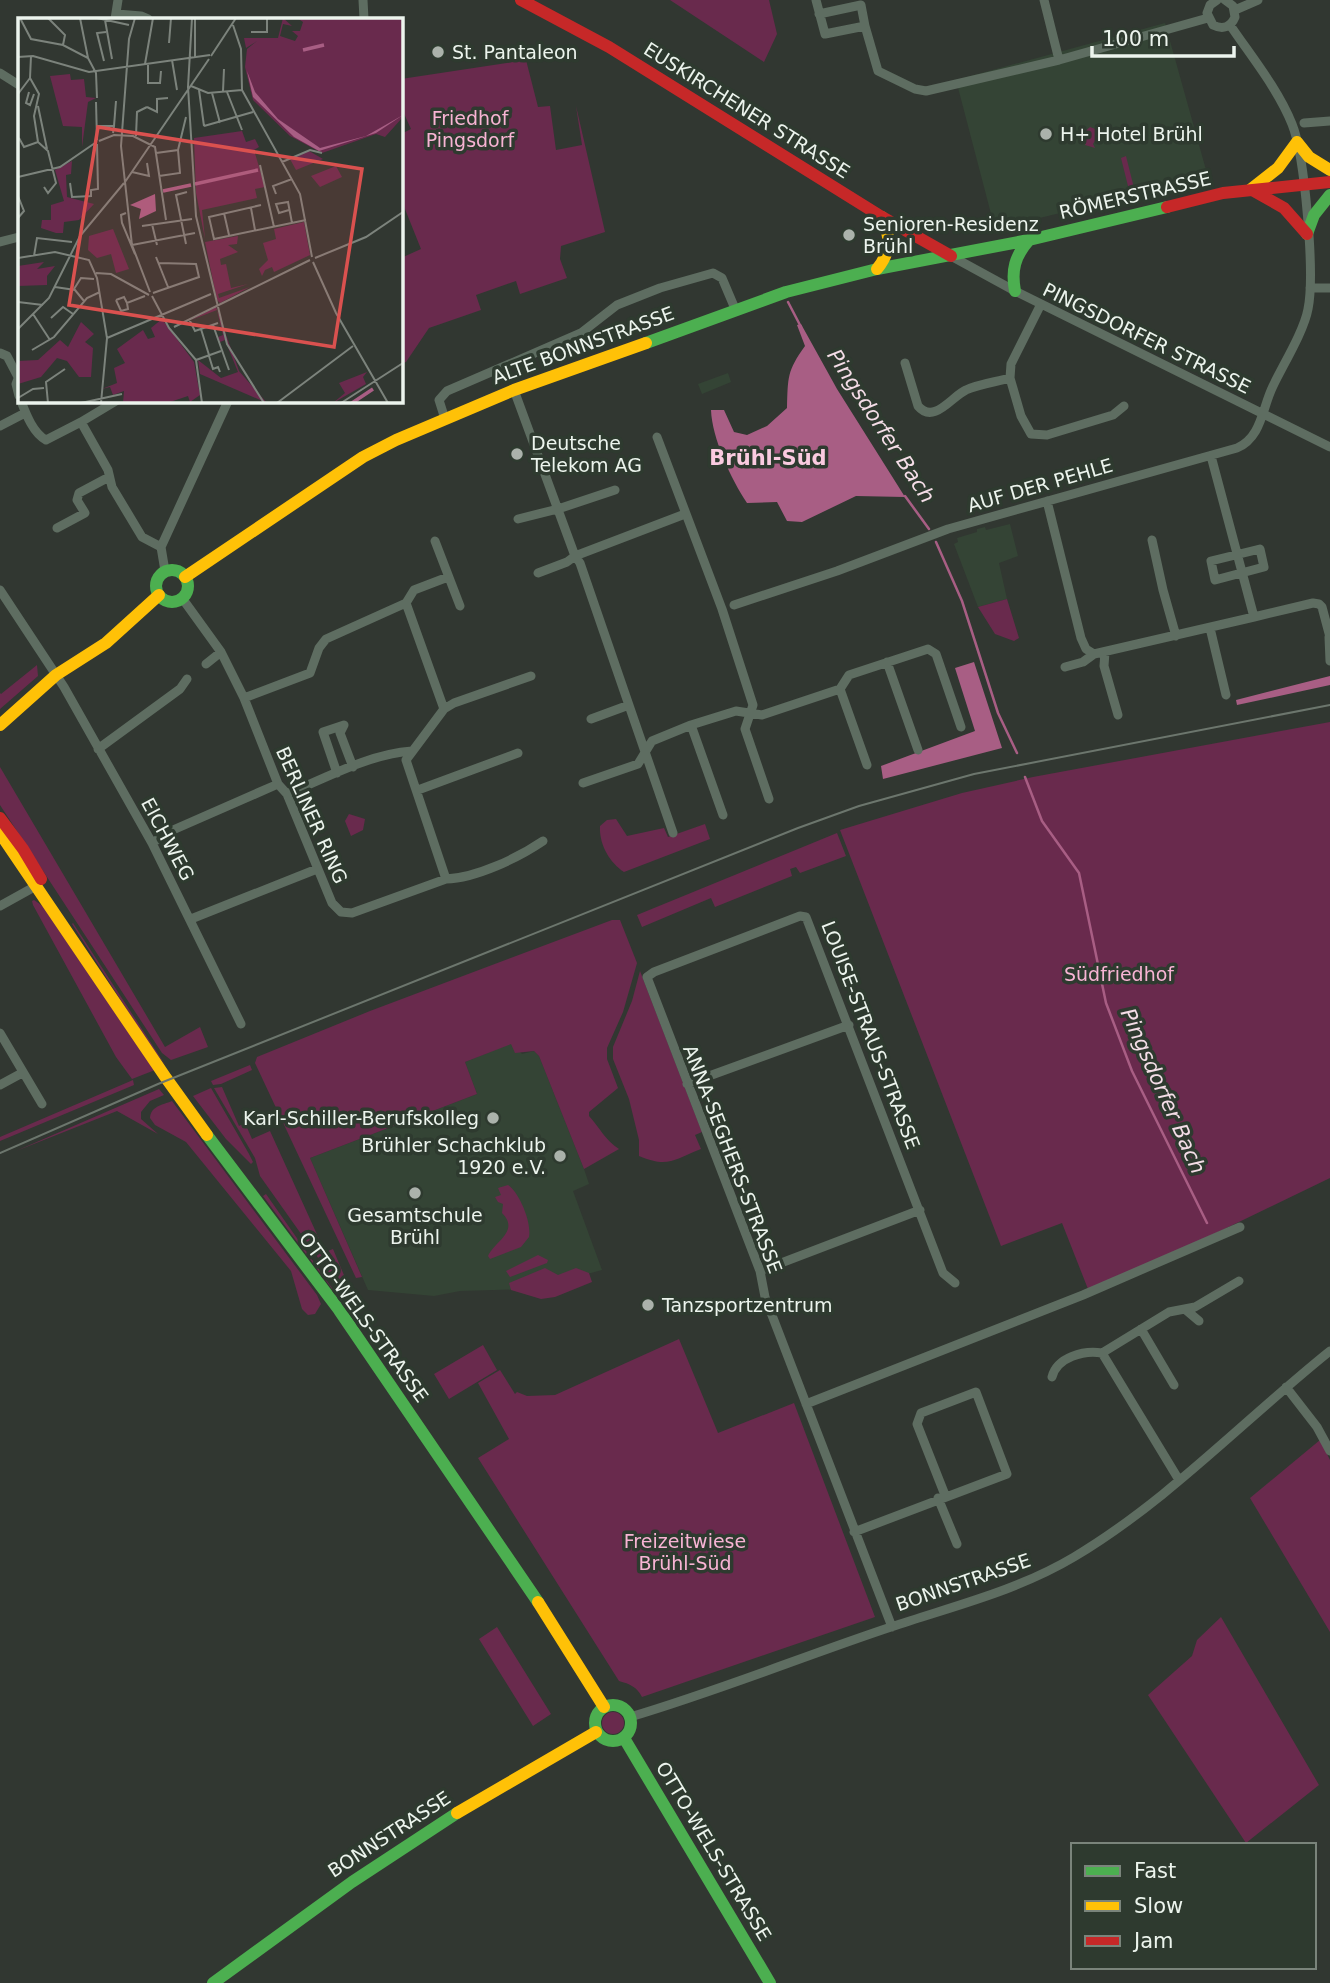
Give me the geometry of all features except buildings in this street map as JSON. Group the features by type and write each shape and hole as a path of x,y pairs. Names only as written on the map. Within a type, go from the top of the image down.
{"main road":[{"name":"EUSKIRCHENER STRASSE","path":"521,0 609,47 882,217 950,256"},
{"path":"1307,234 1295,216 1282,204 1250,190 1278,168 1297,142 1309,157 1330,170"},
{"name":"RÖMERSTRASSE","path":"950,256 1194,200 1250,190 1330,182"},
{"path":"1307,234 1314,215 1330,195"},
{"path":"877,269 886,260 891,241 882,217"},
{"path":"1015,291 1012,265 1018,251 1029,240"},
{"name":"ALTE BONNSTRASSE","path":"185,577 363,457 396,440 514,390 786,292 877,269 950,256"},
{"path":"165,571 178,571 185,577 188,589 182,598 172,602 159,595 156,582 165,571"},
{"path":"0,726 56,675 106,643 159,595"},
{"name":"OTTO-WELS-STRASSE","path":"0,818 23,849 84,956"},
{"name":"OTTO-WELS-STRASSE","path":"0,833 166,1078 339,1310 526,1582 604,1707"},
{"path":"604,1707 622,1707 630,1717 631,1728 620,1741 609,1742 596,1732 594,1720 604,1707"},
{"name":"BONNSTRASSE","path":"213,1983 388,1856 518,1775 596,1732"},
{"name":"OTTO-WELS-STRASSE","path":"624,1738 770,1983"}],"street":[{"path":"118,0 116,16 146,18"},
{"path":"363,0 364,18"},
{"path":"816,0 825,34 865,26"},
{"path":"1044,0 1059,60"},
{"path":"1215,0 1208,9 1208,18 1217,27 1230,25 1235,17 1235,9 1225,0"},
{"path":"1235,9 1258,0"},
{"path":"819,14 865,2 865,26 874,64 882,75 926,91 1059,60 1208,18"},
{"name":"AUF DER PEHLE","path":"734,605 837,571 948,529 1245,445 1256,432 1267,398 1308,311 1310,288 1303,184 1297,142 1284,107 1230,25"},
{"path":"0,73 18,84"},
{"path":"1304,123 1330,121"},
{"path":"0,242 18,237"},
{"name":"PINGSDORFER STRASSE","path":"950,256 1330,447"},
{"name":"ALTE BONNSTRASSE","path":"445,419 439,400 447,391 582,333 617,305 660,288 706,274 718,274 736,311"},
{"path":"1310,288 1330,288"},
{"path":"1041,304 1011,364 1010,378 1026,428 1031,434 1038,436 1113,415 1124,406"},
{"path":"0,353 6,356 18,374"},
{"path":"905,363 918,406 922,411 928,412 942,409 964,391 1010,378"},
{"path":"514,390 575,556 580,563 673,833"},
{"path":"21,402 25,413 40,436 46,440 114,402"},
{"path":"165,571 162,547 228,402"},
{"path":"0,426 25,413"},
{"path":"81,422 108,470 112,487 142,537 162,547"},
{"path":"657,437 730,633 753,705 745,729 769,799"},
{"path":"1211,456 1254,617"},
{"path":"57,528 85,513 77,500 79,493 108,477"},
{"path":"518,519 615,490"},
{"path":"1047,501 1081,638 1086,649 1094,654"},
{"path":"538,573 685,514"},
{"path":"1152,540 1160,581 1176,636"},
{"path":"435,541 460,606"},
{"path":"1260,549 1264,567 1241,572 1215,580 1211,561 1260,549"},
{"path":"244,698 310,673 319,648 326,639 406,603 414,590 449,577"},
{"name":"EICHWEG","path":"0,590 56,675 152,844 241,1024"},
{"name":"BERLINER RING","path":"182,598 221,652 244,698 278,784 287,794 332,904 341,912 352,913 446,878 461,878 525,853 543,841"},
{"path":"406,603 444,709"},
{"path":"1065,667 1083,662 1094,654 1313,603 1322,607 1330,637 1330,661"},
{"path":"1210,628 1226,695"},
{"path":"583,783 638,764 652,741 691,725 736,711 762,715 840,689 849,675 928,649 936,653 961,727"},
{"path":"206,664 221,652"},
{"path":"1105,652 1104,666 1118,715"},
{"path":"887,662 918,750"},
{"path":"446,878 406,760 444,709 531,676"},
{"path":"98,749 180,689 187,679"},
{"path":"840,689 867,765"},
{"path":"591,719 629,705"},
{"path":"337,774 323,732 344,725 340,733 353,767"},
{"path":"691,725 723,815"},
{"path":"287,794 353,767 398,752 412,751"},
{"path":"418,790 518,753"},
{"path":"152,844 173,830 278,784"},
{"path":"191,919 317,869"},
{"path":"0,906 36,886"},
{"name":"LOUISE-STRAUS-STRASSE","path":"647,977 800,916 806,918 943,1273 955,1283"},
{"name":"ANNA-SEGHERS-STRASSE","path":"647,977 760,1271 765,1297 892,1627"},
{"path":"687,1084 849,1025"},
{"path":"0,1033 42,1104"},
{"path":"0,1085 22,1073"},
{"path":"760,1271 920,1210"},
{"path":"806,1404 1083,1295 1240,1227"},
{"path":"1052,1377 1054,1369 1061,1362 1083,1353 1102,1353 1174,1310 1195,1307 1239,1281"},
{"path":"1186,1310 1199,1321"},
{"path":"1141,1329 1174,1385"},
{"name":"BONNSTRASSE","path":"630,1717 1007,1590 1043,1574 1118,1529 1330,1351"},
{"path":"1102,1353 1179,1480"},
{"path":"1286,1387 1317,1427 1330,1451"},
{"path":"854,1532 941,1497 1007,1474 976,1392 921,1413 917,1424 941,1497 957,1544"}],"shaded area":[{"path":"1165,23 1208,177 995,229 956,80"},
{"path":"801,324 837,389 905,497 856,496 802,522 787,521 777,502 747,503 719,445 711,410 724,410 734,432 747,435 767,426 787,408 790,375 805,346 797,325"},
{"path":"728,373 731,382 702,394 698,384"},
{"path":"1010,524 1018,556 999,563 1007,599 978,607 954,544 958,542 957,538 977,532 977,529 985,527 986,530"},
{"path":"974,662 1002,748 883,779 881,766 975,731 955,668"},
{"path":"1330,676 1330,685 1237,705 1236,700"},
{"path":"512,1043 522,1054 534,1051 539,1056 584,1169 589,1184 573,1191 602,1270 532,1289 460,1291 434,1296 368,1290 310,1158 477,1094 465,1062"}],"green space":[{"path":"670,0 769,0 777,34 764,62"},
{"name":"Friedhof Pingsdorf","path":"526,60 538,107 550,106 556,150 582,145 576,106 605,232 561,246 560,259 567,278 520,294 516,281 476,295 481,310 429,328 406,362 402,364 402,258 421,249 402,202 402,134 411,129 402,109 402,79"},
{"path":"1090,127 1098,130 1102,138 1100,141 1096,139 1093,144 1095,148 1085,145 1086,142 1082,140 1085,136 1082,134"},
{"path":"1126,156 1135,192 1130,194 1121,158"},
{"path":"1007,599 1019,638 1014,641 995,634 978,607"},
{"path":"37,665 38,676 0,709 0,693"},
{"name":"Südfriedhof","path":"1330,722 1330,1178 1212,1235 1088,1289 1062,1223 1001,1246 840,830 962,793 1033,777"},
{"path":"0,767 165,1047 200,1027 208,1047 171,1060 162,1053 0,805"},
{"path":"349,814 365,819 363,830 351,836 345,821"},
{"path":"616,819 627,836 664,828 668,837 705,824 710,839 624,872 606,852 600,833 600,826 607,820"},
{"path":"837,833 846,856 800,873 796,867 790,869 792,876 715,907 711,898 642,927 637,915"},
{"path":"34,900 44,907 155,1070 132,1079 116,1057 33,905"},
{"path":"612,920 620,920 637,963 623,1012 607,1048 607,1059 618,1088 589,1112 589,1116 606,1138 619,1149 584,1169 539,1056 534,1051 515,1053 511,1044 465,1062 477,1094 310,1158 362,1277 356,1278 255,1063 257,1057 370,1011"},
{"path":"73,923 166,1066 147,1041"},
{"path":"640,971 702,1132 695,1135 701,1149 664,1162 639,1156 639,1140 629,1099 613,1059 613,1047 632,1001"},
{"path":"250,1065 252,1070 221,1084 213,1085 211,1081"},
{"path":"133,1080 134,1085 0,1141 0,1137"},
{"path":"222,1087 239,1126 245,1123 252,1139 270,1131 325,1252 333,1249 351,1292 343,1293 260,1176 255,1158 214,1088"},
{"path":"211,1088 249,1154 253,1162 251,1164 226,1139 193,1096"},
{"path":"159,1089 164,1095 150,1101 141,1112 141,1119 158,1134 117,1111 16,1151"},
{"path":"172,1101 317,1295 321,1304 315,1314 308,1315 302,1309 291,1271 186,1142 155,1125 150,1118 155,1108"},
{"path":"508,1185 516,1193 523,1207 529,1237 521,1247 490,1259 488,1256 491,1251 507,1231 507,1219 502,1213 503,1204 495,1197 501,1195 498,1188"},
{"path":"266,1194 341,1301 263,1196"},
{"path":"538,1255 548,1260 547,1263 510,1277 506,1271"},
{"path":"545,1268 558,1275 576,1268 589,1273 592,1282 555,1297 541,1299 511,1290 509,1283"},
{"name":"Freizeitwiese Brühl-Süd","path":"679,1339 718,1433 794,1403 875,1617 642,1697 633,1686 619,1681 478,1458 509,1439 478,1383 500,1370 515,1394 555,1395"},
{"path":"483,1345 497,1370 449,1399 434,1374"},
{"path":"1320,1440 1330,1460 1330,1632 1250,1498"},
{"path":"1221,1617 1319,1785 1246,1843 1148,1695 1192,1656 1197,1640"},
{"path":"497,1627 551,1714 533,1726 479,1639"},
{"path":"613,1712 621,1715 624,1723 621,1731 613,1734 605,1731 602,1723 605,1715"}],"waterway":[{"name":"Pingsdorfer Bach","path":"788,302 801,327"},
{"name":"Pingsdorfer Bach","path":"905,496 929,529"},
{"name":"Pingsdorfer Bach","path":"936,542 962,601 998,713 1017,753"},
{"name":"Pingsdorfer Bach","path":"1025,777 1042,821 1079,873 1106,1003 1132,1071 1207,1223"}],"tram line":[{"path":"0,1153 158,1084 859,806 974,774 1330,705"}],"traffic: fast":[{"path":"1307,234 1314,215 1330,195"},
{"path":"646,343 786,292 877,269 1029,240 1167,207"},
{"path":"1015,291 1015,264 1029,240"},
{"path":"172,570 183,575 188,586 183,597 172,602 161,597 156,586 161,575 172,570"},
{"path":"207,1135 339,1310 538,1602"},
{"path":"613,1705 626,1710 631,1723 626,1736 613,1741 600,1736 595,1723 600,1710 613,1705"},
{"path":"624,1738 770,1983"},
{"path":"213,1983 352,1882 457,1813"}],"traffic: slow":[{"path":"1250,190 1278,168 1297,142 1309,157 1330,170"},
{"path":"877,269 885,257 888,244 882,217"},
{"path":"185,577 363,457 396,440 514,390 646,343"},
{"path":"0,725 56,675 106,643 159,595"},
{"path":"0,833 207,1135"},
{"path":"538,1602 604,1707"},
{"path":"457,1813 596,1732"}],"traffic: jam":[{"path":"521,0 609,47 882,217 951,256"},
{"path":"1167,207 1223,193 1330,182"},
{"path":"1254,191 1284,208 1307,234"},
{"path":"0,818 41,879"}],"place":[{"name":"St. Pantaleon","path":"438,52"},
{"name":"H+ Hotel Brühl","path":"1046,134"},
{"name":"Senioren-Residenz Brühl","path":"849,235"},
{"name":"Deutsche Telekom AG","path":"517,454"},
{"name":"Karl-Schiller-Berufskolleg","path":"493,1118"},
{"name":"Brühler Schachklub 1920 e.V.","path":"560,1156"},
{"name":"Gesamtschule Brühl","path":"415,1193"},
{"name":"Tanzsportzentrum","path":"648,1305"}],"district":[{"name":"Brühl-Süd","path":"768,458"}]}
